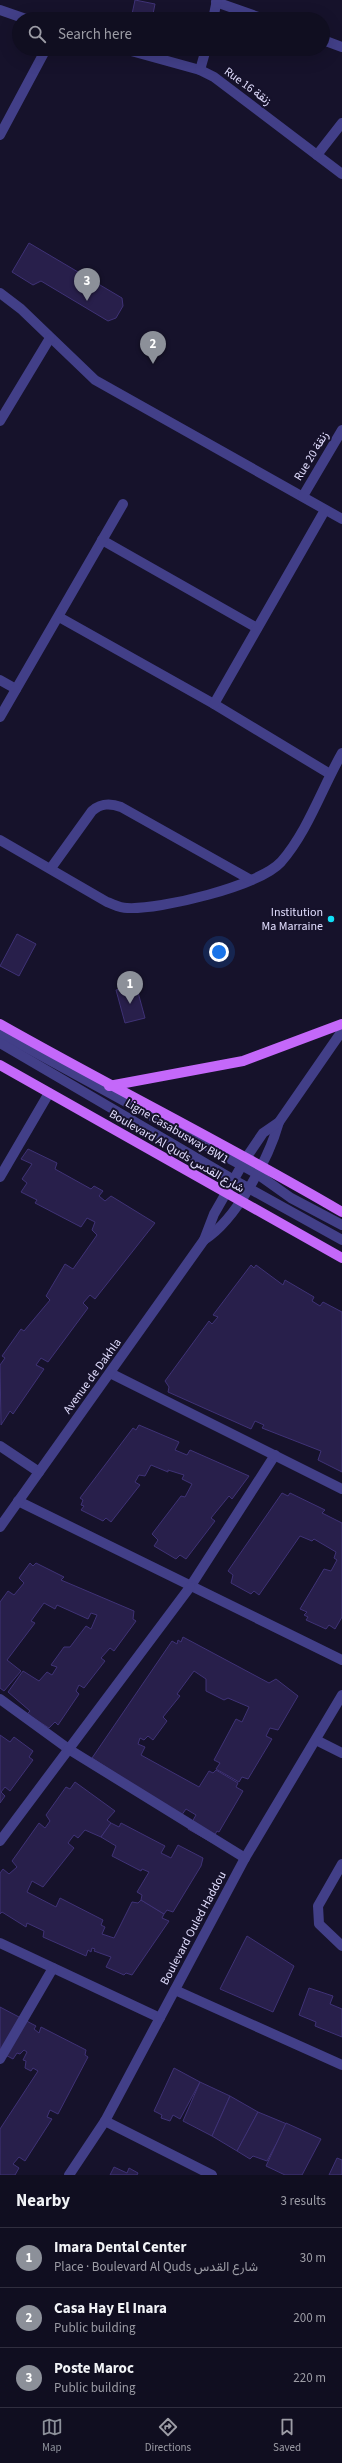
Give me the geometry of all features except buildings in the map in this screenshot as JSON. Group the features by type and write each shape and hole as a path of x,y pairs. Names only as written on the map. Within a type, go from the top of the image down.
{"main road":[{"name":"Boulevard Al Quds شارع القدس","path":"0,1024 259,1170 342,1212"},
{"path":"109,1086 243,1061 342,1024"},
{"name":"Boulevard Al Quds شارع القدس","path":"0,1065 342,1258"}],"street":[{"path":"215,12 217,1 246,12"},
{"path":"0,10 12,14"},
{"path":"330,43 342,47"},
{"path":"0,135 42,56"},
{"name":"Rue 16 زنقة","path":"149,56 200,70 214,77 238,93 342,174"},
{"path":"200,70 204,56"},
{"path":"317,155 342,123"},
{"path":"0,293 21,309 76,363 106,387 342,519"},
{"path":"0,421 50,338"},
{"name":"Rue 20 زنقة","path":"303,496 342,430"},
{"path":"0,717 123,504"},
{"path":"214,704 325,510"},
{"path":"102,540 257,628"},
{"path":"59,617 214,704 330,774"},
{"path":"0,680 16,689"},
{"path":"0,840 51,868 107,902 126,908 155,907 191,899 251,880 265,874 282,861 299,837 342,753"},
{"path":"51,868 92,811 100,805 110,804 121,807 251,880"},
{"path":"279,1122 342,1031"},
{"name":"Ligne Casabusway BW1","path":"0,1032 244,1161"},
{"name":"Ligne Casabusway BW1","path":"0,1044 234,1180 342,1240"},
{"path":"0,1177 49,1093"},
{"name":"Avenue de Dakhla","path":"0,1527 204,1240 214,1214 244,1161 263,1133 279,1122"},
{"name":"Avenue de Dakhla","path":"204,1240 222,1226 259,1170 274,1140 279,1122"},
{"path":"259,1170 291,1198 342,1225"},
{"path":"110,1373 342,1489"},
{"path":"0,1446 39,1472"},
{"path":"0,1841 70,1750 190,1587 276,1456"},
{"path":"18,1501 190,1587 342,1660"},
{"name":"Boulevard Ouled Haddou","path":"69,2175 105,2121 245,1858 342,1695"},
{"path":"0,1699 70,1750 245,1858"},
{"path":"316,1740 342,1753"},
{"path":"342,1864 318,1906 319,1924 342,1946"},
{"path":"0,1944 160,2018"},
{"path":"0,2059 53,1968"},
{"path":"175,1990 342,2065"},
{"path":"105,2121 212,2175"}],"place":[{"name":"Poste Maroc","path":"87,301"},
{"name":"Casa Hay El Inara","path":"153,364"},
{"name":"Institution Ma Marraine","path":"331,919"},
{"name":"Imara Dental Center","path":"130,1004"}]}
